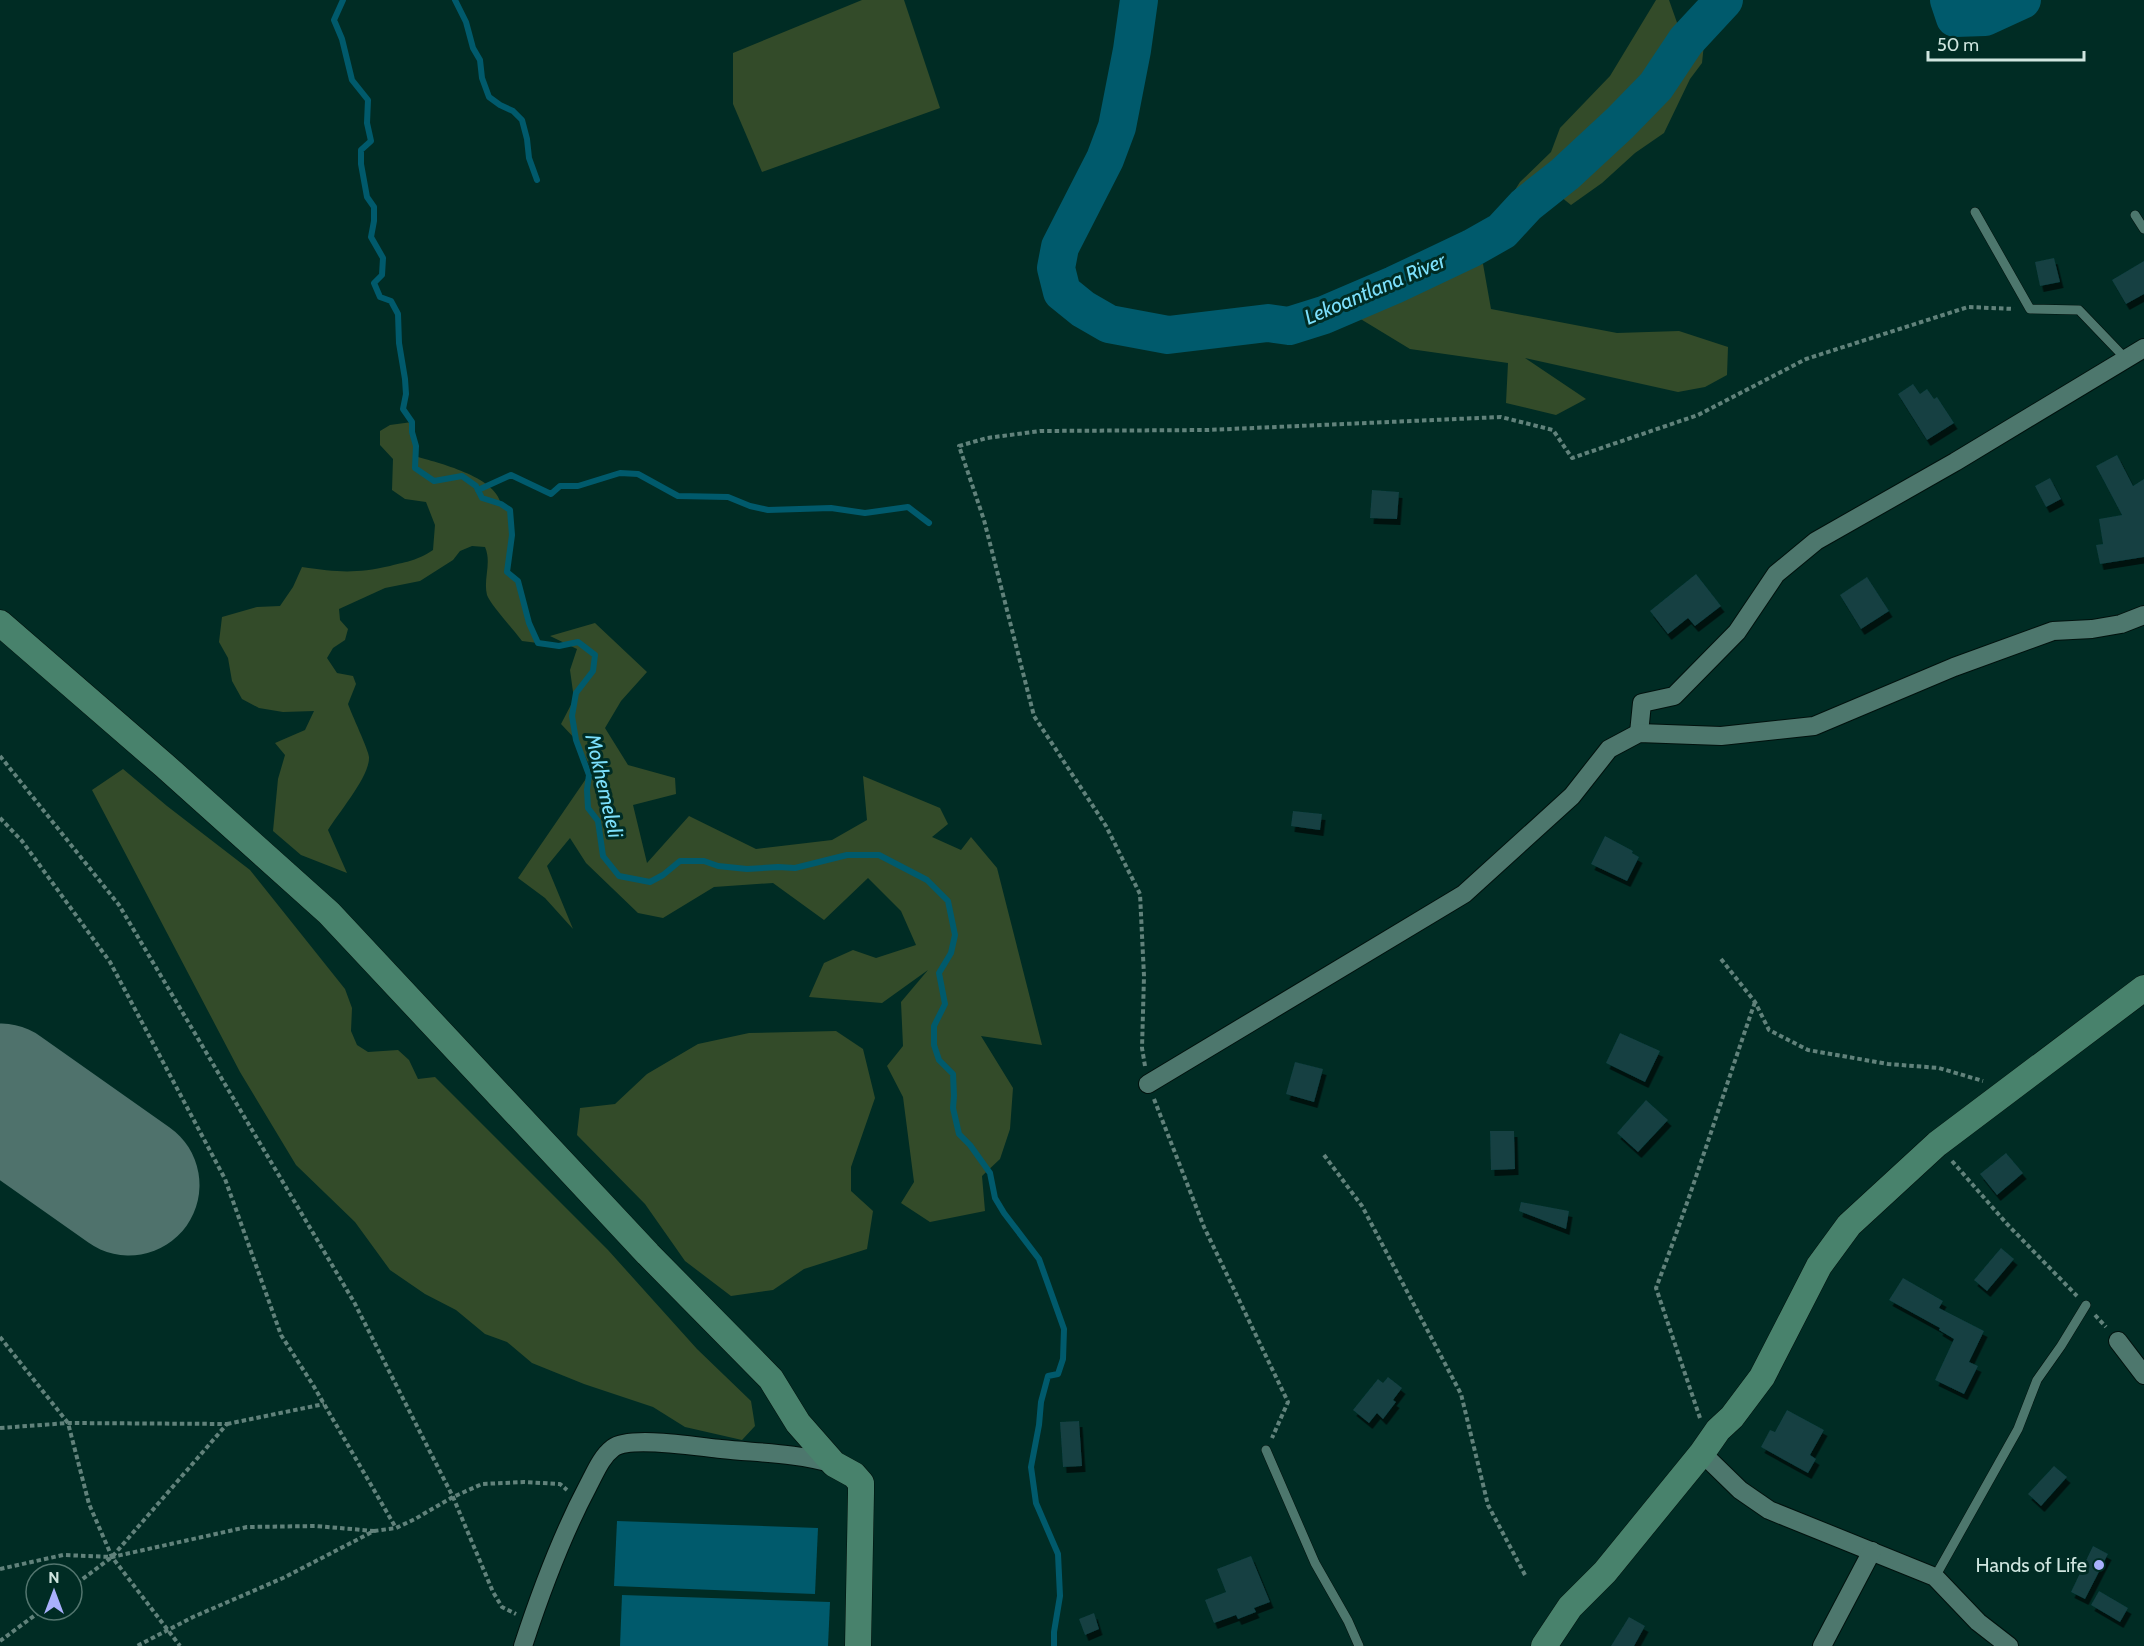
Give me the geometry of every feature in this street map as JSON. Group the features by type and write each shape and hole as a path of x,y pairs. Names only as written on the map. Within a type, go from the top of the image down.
{"street":[{"path":"1639,733 1642,703 1674,696 1737,632 1776,574 1816,541 1955,462 2144,348"},
{"path":"1148,1084 1464,894 1572,796 1609,749 1639,733 1721,736 1814,726 1954,667 2053,631 2092,629 2121,624 2144,615"},
{"path":"0,623 165,766 329,913 648,1254 771,1379 798,1423 834,1464"},
{"path":"1544,1646 1570,1607 1605,1572 1762,1377 1819,1266 1849,1225 1937,1144 2144,988"},
{"path":"2118,1341 2144,1376"},
{"path":"793,1455 798,1423"},
{"path":"523,1646 547,1576 599,1465 614,1447 639,1443 671,1443 793,1455 834,1464 854,1475 861,1483 858,1646"},
{"path":"1707,1446 1740,1490 1769,1510 1935,1577 1978,1622 2009,1646"},
{"path":"1822,1646 1872,1551"}],"lane":[{"path":"1976,212 2030,309 2079,310 2125,358"},
{"path":"2135,215 2144,229"},
{"path":"1935,1577 2018,1429 2037,1380 2086,1305"},
{"path":"1266,1450 1315,1563 1348,1621 1359,1646"}],"path":[{"path":"1266,1450 1288,1402 1204,1227 1148,1084 1142,1048 1144,976 1140,894 1106,826 1034,717 984,520 959,446 987,438 1040,432 1208,430 1501,417 1553,430 1572,458 1698,415 1806,359 1968,307 2030,309"},
{"path":"0,756 119,905 354,1302 453,1497 502,1607 531,1622"},
{"path":"0,818 22,841 110,962 225,1179 281,1335 396,1528"},
{"path":"1721,959 1755,1002 1769,1030 1808,1050 1888,1064 1939,1068 1987,1083 1996,1099"},
{"path":"1707,1446 1656,1288 1686,1209 1755,1002"},
{"path":"1937,1144 2007,1224 2118,1341"},
{"path":"1324,1155 1362,1206 1461,1394 1488,1506 1525,1575"},
{"path":"0,1336 68,1423 89,1504 112,1557 180,1646"},
{"path":"0,1428 68,1423 227,1424 324,1404"},
{"path":"84,1578 112,1557 227,1424"},
{"path":"0,1569 63,1555 112,1557 247,1527 316,1526 374,1532 396,1528 482,1484 524,1482 560,1484 581,1500"},
{"path":"137,1646 193,1617 283,1578 374,1532"},
{"path":"0,1641 26,1622"}],"green space":[{"path":"862,0 904,0 940,108 762,172 733,104 733,53"},
{"path":"1656,0 1669,0 1680,31 1704,44 1702,63 1690,79 1664,133 1635,153 1602,183 1571,205 1561,197 1564,187 1556,174 1543,179 1512,208 1508,201 1520,182 1551,152 1560,128 1610,76"},
{"path":"1483,264 1491,309 1617,333 1679,331 1728,347 1727,375 1705,387 1678,392 1525,358 1586,399 1556,415 1506,403 1508,363 1410,349 1354,315 1437,269"},
{"path":"412,422 415,456 477,478 497,494 501,504 510,510 512,535 507,572 518,581 529,623 538,643 522,641 489,599 486,589 488,559 485,547 472,546 460,551 453,560 420,581 385,588 339,609 340,620 348,629 345,640 333,648 327,658 337,673 353,676 356,684 348,704 369,757 365,774 328,830 347,873 301,855 273,831 278,779 285,755 275,743 305,730 314,711 283,712 259,708 242,699 232,681 228,658 219,642 222,617 257,607 280,606 293,587 302,567 336,571 366,570 412,560 433,550 435,525 426,502 405,499 392,490 393,459 380,445 380,431 390,425"},
{"path":"595,623 647,672 621,701 605,728 628,765 675,778 676,794 633,805 647,863 689,816 756,849 832,840 867,820 863,776 940,808 948,824 932,837 961,850 971,837 997,868 1042,1045 981,1036 1013,1088 1010,1129 1000,1159 982,1176 985,1211 930,1222 901,1203 914,1182 903,1097 887,1066 903,1046 901,1002 928,970 882,1003 809,997 824,963 853,950 876,958 916,945 901,911 868,878 824,920 773,883 714,887 663,918 638,913 586,863 570,838 547,866 573,929 545,898 518,878 592,770 577,741 561,724 574,699 570,670 577,649 550,636"},
{"path":"123,769 250,870 345,989 352,1008 351,1031 357,1045 368,1052 398,1050 409,1060 418,1079 435,1077 608,1250 697,1349 751,1401 755,1426 742,1440 685,1427 653,1407 584,1384 532,1363 507,1342 485,1334 456,1310 425,1294 390,1270 355,1222 296,1165 240,1072 92,790"},
{"path":"836,1031 863,1049 875,1098 851,1167 851,1191 873,1211 867,1249 804,1269 773,1290 731,1296 685,1261 645,1204 577,1135 580,1108 615,1104 647,1074 698,1044 749,1033"}],"water":[{"path":"617,1521 818,1528 815,1594 614,1586"},
{"path":"622,1595 830,1602 828,1646 620,1646"}],"building":[{"path":"2054,258 2060,282 2040,286 2035,262"},
{"path":"2144,261 2144,294 2126,304 2112,280"},
{"path":"1913,384 1920,394 1927,389 1934,399 1937,397 1954,423 1927,440 1898,394"},
{"path":"2117,455 2133,486 2144,479 2144,557 2100,564 2096,545 2103,544 2099,519 2122,515 2096,466"},
{"path":"2050,478 2061,499 2046,507 2035,486"},
{"path":"1372,490 1399,492 1397,519 1370,518"},
{"path":"1696,574 1721,606 1695,626 1688,618 1668,634 1650,611"},
{"path":"1867,577 1889,611 1861,629 1840,595"},
{"path":"1293,811 1322,814 1320,830 1291,826"},
{"path":"1605,836 1633,851 1632,853 1639,857 1627,881 1591,864"},
{"path":"1620,1033 1660,1051 1645,1082 1606,1063"},
{"path":"1295,1062 1323,1069 1314,1102 1286,1094"},
{"path":"1646,1100 1668,1120 1638,1152 1617,1133"},
{"path":"1490,1131 1514,1131 1515,1169 1491,1170"},
{"path":"2006,1153 2023,1173 1997,1195 1980,1174"},
{"path":"1521,1202 1569,1211 1566,1229 1519,1211"},
{"path":"2001,1248 2014,1259 1987,1291 1974,1280"},
{"path":"1903,1278 1943,1301 1939,1308 1984,1331 1969,1362 1978,1366 1964,1394 1935,1380 1954,1339 1939,1330 1940,1328 1889,1300"},
{"path":"1388,1377 1402,1388 1393,1400 1396,1402 1383,1419 1377,1413 1369,1423 1353,1410 1378,1379 1383,1383"},
{"path":"1787,1410 1824,1430 1810,1455 1816,1459 1808,1473 1761,1447 1770,1430 1775,1432"},
{"path":"1079,1421 1082,1466 1063,1467 1060,1422"},
{"path":"2054,1466 2067,1477 2041,1506 2028,1494"},
{"path":"2093,1546 2108,1554 2085,1599 2071,1592"},
{"path":"1251,1556 1270,1602 1254,1608 1256,1612 1238,1619 1236,1615 1214,1623 1205,1600 1226,1592 1217,1569"},
{"path":"2099,1591 2128,1608 2120,1622 2091,1605"},
{"path":"1094,1613 1099,1629 1085,1635 1079,1619"},
{"path":"1629,1617 1645,1626 1634,1646 1611,1646"}],"waterway":[{"name":"Mokhemeleli","path":"343,0 334,20 342,39 352,80 368,100 367,123 371,141 361,150 361,164 367,197 374,207 371,237 383,258 382,275 374,283 380,297 391,301 398,314 399,343 406,394 403,409 412,422 416,446 415,468 434,481 462,476 476,486 482,498 501,504 510,510 512,535 507,572 518,581 529,623 538,643 559,646 578,642 595,655 593,671 576,693 572,716 576,740 589,775 588,808 598,821 603,856 619,876 650,882 680,861 704,861 718,866 747,869 795,868 847,855 879,855 927,880 948,901 955,935 951,953 939,973 945,1004 934,1026 934,1045 939,1060 953,1074 953,1108 959,1134 990,1173 995,1198 1039,1259 1064,1329 1063,1359 1058,1374 1048,1376 1041,1402 1031,1467 1036,1503 1058,1554 1060,1596 1054,1646"},
{"path":"455,0 466,22 473,48 480,60 482,78 489,97 513,111 522,120 529,158 537,180"},
{"name":"Lekoantlana River","path":"1139,0 1117,127 1105,159 1060,247 1056,268 1062,292 1083,309 1109,324 1168,335 1268,323 1289,326 1324,315 1394,285 1502,231 1526,205 1565,174 1656,86 1686,41 1724,0"},
{"name":"Lekoantlana River","path":"1949,0 1955,18 1985,17 2022,0"},
{"path":"478,490 511,475 551,494 560,486 578,486 620,473 638,474 678,496 728,497 768,510 831,508 865,513 908,507 929,523"}],"runway":[{"path":"0,1094 129,1185"}],"place":[{"name":"Hands of Life","path":"2099,1565"}]}
